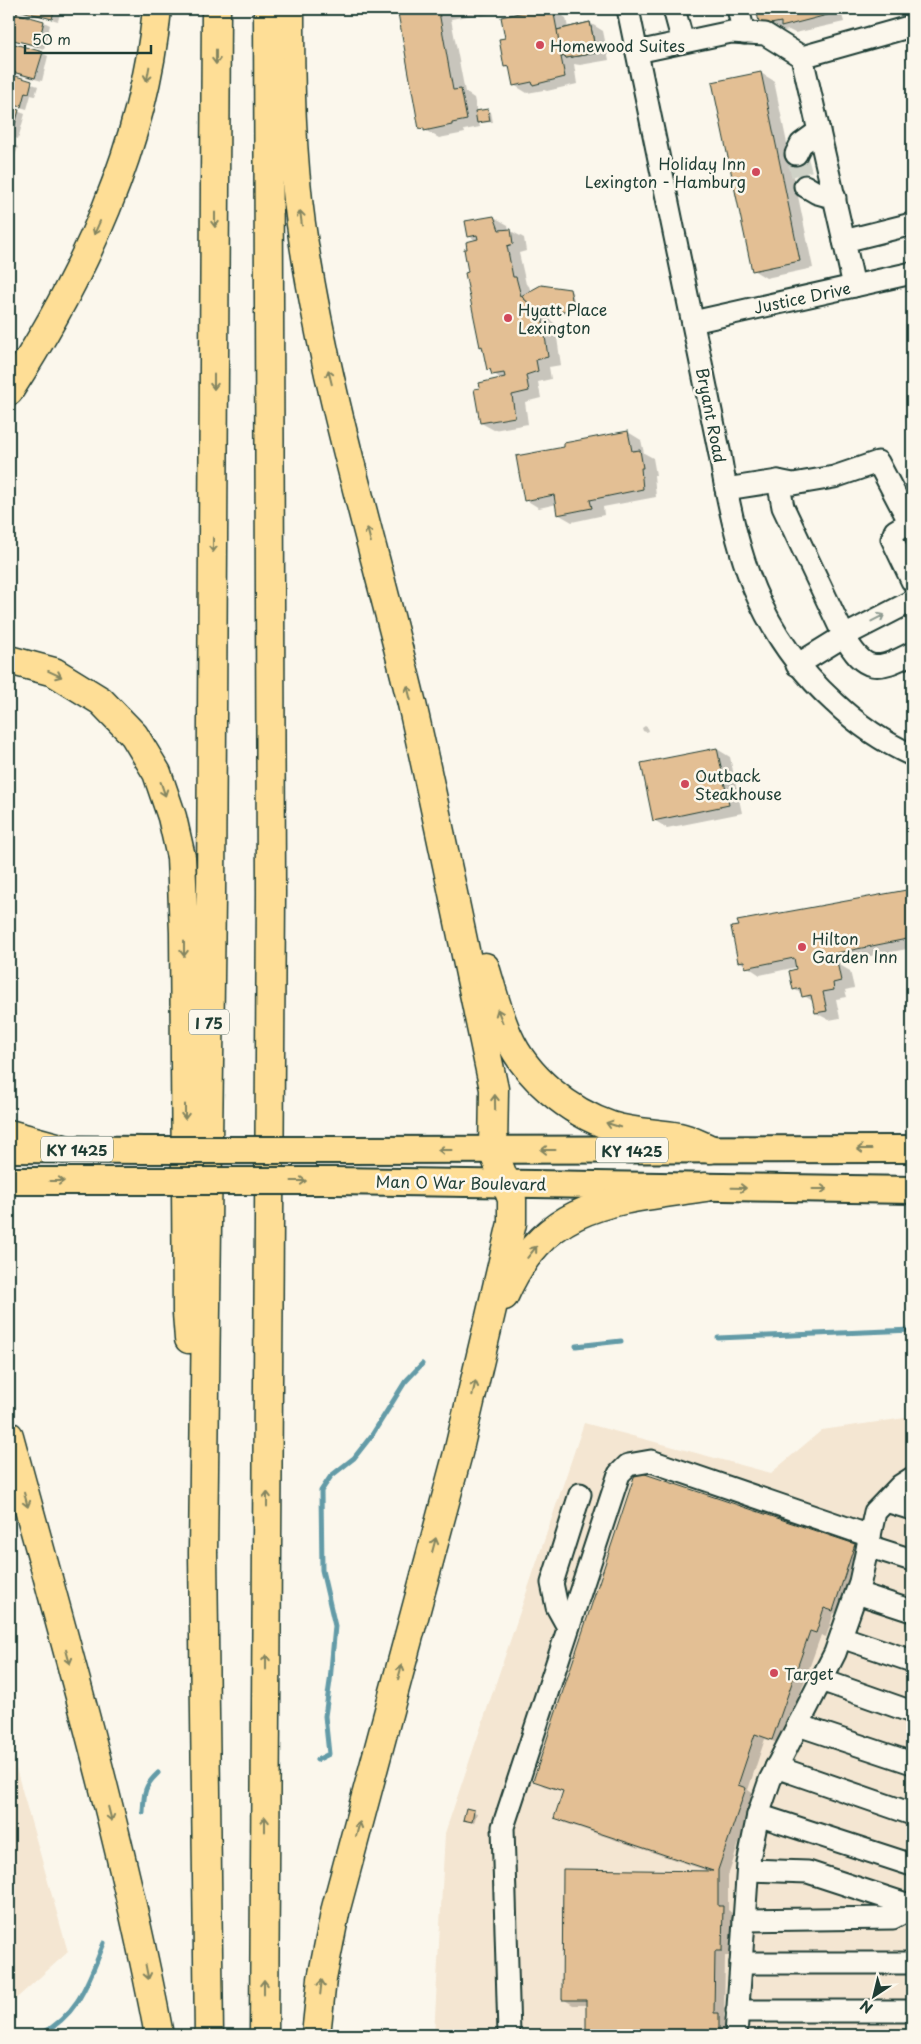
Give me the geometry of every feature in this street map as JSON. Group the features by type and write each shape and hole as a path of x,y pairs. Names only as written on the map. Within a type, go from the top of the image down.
{"highway":[{"path":"9,391 41,341 70,287 98,227 127,155 144,94 157,9"},
{"name":"I 75","path":"208,2035 203,1553 211,897 216,9"},
{"path":"264,2035 271,902 268,9"},
{"path":"290,9 290,80 295,164 309,275 324,353 412,706 494,1089 493,1150 512,1199 512,1223 458,1453 336,1908 322,1979 316,2035"},
{"path":"9,660 54,672 101,701 134,735 157,773 172,817 181,857 184,943 187,1313 203,1553"},
{"path":"419,740 497,1009 508,1038 523,1061 540,1081 560,1098 610,1125 640,1133 680,1137 710,1149"},
{"path":"9,1134 64,1149"},
{"path":"481,1358 501,1304 518,1269 540,1242 553,1230 569,1218 610,1202 706,1187"},
{"path":"9,1436 104,1787 143,1949 159,2035"}],"main road":[{"name":"Man O War Boulevard","path":"9,1149 912,1149"},
{"name":"Man O War Boulevard","path":"9,1181 334,1181 912,1190"}],"street":[{"name":"Bryant Road","path":"628,9 726,489 740,550 758,600 769,623 797,665 817,687 852,719 878,737 912,755"},
{"path":"674,9 683,42"},
{"path":"738,9 744,33"},
{"path":"802,57 912,26"},
{"path":"637,52 731,32 765,34 802,57 854,286"},
{"path":"796,154 801,144 819,131"},
{"path":"805,186 817,193 834,198"},
{"path":"844,241 912,224"},
{"name":"Justice Drive","path":"693,322 912,273"},
{"path":"726,489 778,480 793,484 834,477 878,462 911,524 895,531 892,539 912,581"},
{"path":"778,480 783,507 852,650 861,660 877,667 892,664 912,653"},
{"path":"797,665 844,636 912,601"},
{"path":"508,2035 504,1827 619,1474 628,1465 651,1461 869,1541 912,1560"},
{"path":"736,2035 748,1870 758,1815 776,1767 841,1637 856,1593 875,1512 901,1485 912,1478"},
{"path":"568,1627 557,1607 552,1583 580,1494"},
{"path":"886,1501 912,1509"},
{"path":"856,1593 912,1611"},
{"path":"841,1637 912,1661"},
{"path":"821,1680 912,1712"},
{"path":"798,1725 912,1763"},
{"path":"776,1767 912,1814"},
{"path":"758,1815 912,1865"},
{"path":"748,1870 808,1872 912,1907"},
{"path":"744,1920 893,1918 912,1907"},
{"path":"741,1963 912,1963"},
{"path":"737,2010 912,2011"}],"shaded area":[{"path":"912,1417 912,2035 434,2035 445,1833 584,1423 771,1473 822,1430"},
{"path":"9,1744 68,1952 9,2005"}],"building":[{"path":"14,9 60,9 59,13 54,11 52,19"},
{"path":"392,9 456,9 439,12 453,90 461,89 467,120 424,131 424,128 419,129 398,13 393,14"},
{"path":"527,9 542,9 542,11 553,9 557,30 590,22 596,53 566,58 565,56 561,57 565,77 533,85 532,82 513,86 509,66 504,67 499,39 505,38 501,17 528,11"},
{"path":"756,9 830,9 831,14 781,27 781,22 760,26"},
{"path":"12,12 44,21 38,46 9,39"},
{"path":"590,22 596,53 566,58 565,56 561,57 557,30"},
{"path":"11,43 43,52 35,78 9,71 9,46"},
{"name":"Holiday Inn Lexington - Hamburg","path":"761,72 800,261 752,271 712,82"},
{"path":"9,74 32,81 29,93 25,92 21,107 9,103"},
{"path":"9,107 19,110 12,136 9,136"},
{"path":"488,109 490,121 477,123 475,111"},
{"name":"Hyatt Place Lexington","path":"494,216 499,230 511,229 513,244 507,246 513,277 516,277 521,296 542,315 548,357 536,360 538,371 526,375 529,391 512,395 515,417 480,423 474,389 480,388 479,383 505,377 504,373 492,375 490,369 487,370 482,346 480,347 465,273 468,272 464,249 467,249 466,242 478,239 477,235 468,237 465,221"},
{"path":"541,285 570,289 574,309 542,315 521,296"},
{"path":"628,431 632,451 640,450 643,468 641,468 643,489 590,500 592,508 557,515 554,495 524,501 516,456 564,447 564,443"},
{"name":"Outback Steakhouse","path":"717,748 729,805 653,821 641,763"},
{"name":"Hilton Garden Inn","path":"912,889 912,938 827,955 829,963 837,962 841,981 833,983 834,990 823,992 827,1011 815,1013 811,995 802,997 800,988 793,990 789,971 796,969 794,958 745,968 744,961 738,962 731,927 739,926 737,921"},
{"path":"636,1471 855,1544 833,1611 824,1608 816,1633 810,1631 772,1740 755,1734 738,1785 746,1788 718,1870 718,1906 723,1906 722,1951 715,1951 714,2013 719,2013 719,2035 586,2035 586,2000 562,2000 563,1869 713,1871 554,1818 563,1791 533,1781"},
{"path":"466,1808 474,1810 472,1822 463,1820"}],"waterway":[{"path":"718,1338 912,1330"},
{"path":"576,1346 621,1341"},
{"path":"317,1760 329,1754 325,1716 335,1626 322,1570 321,1491 331,1476 354,1458 372,1435 405,1382 422,1364"},
{"path":"143,1812 146,1790 158,1773"},
{"path":"40,2035 65,2017 74,2007 87,1983 104,1943"}],"tunnel":[{"path":"796,154 805,186"}],"place":[{"name":"Homewood Suites","path":"540,45"},
{"name":"Holiday Inn Lexington - Hamburg","path":"756,172"},
{"name":"Hyatt Place Lexington","path":"508,318"},
{"name":"Outback Steakhouse","path":"685,784"},
{"name":"Hilton Garden Inn","path":"802,947"},
{"name":"Target","path":"774,1673"}]}
